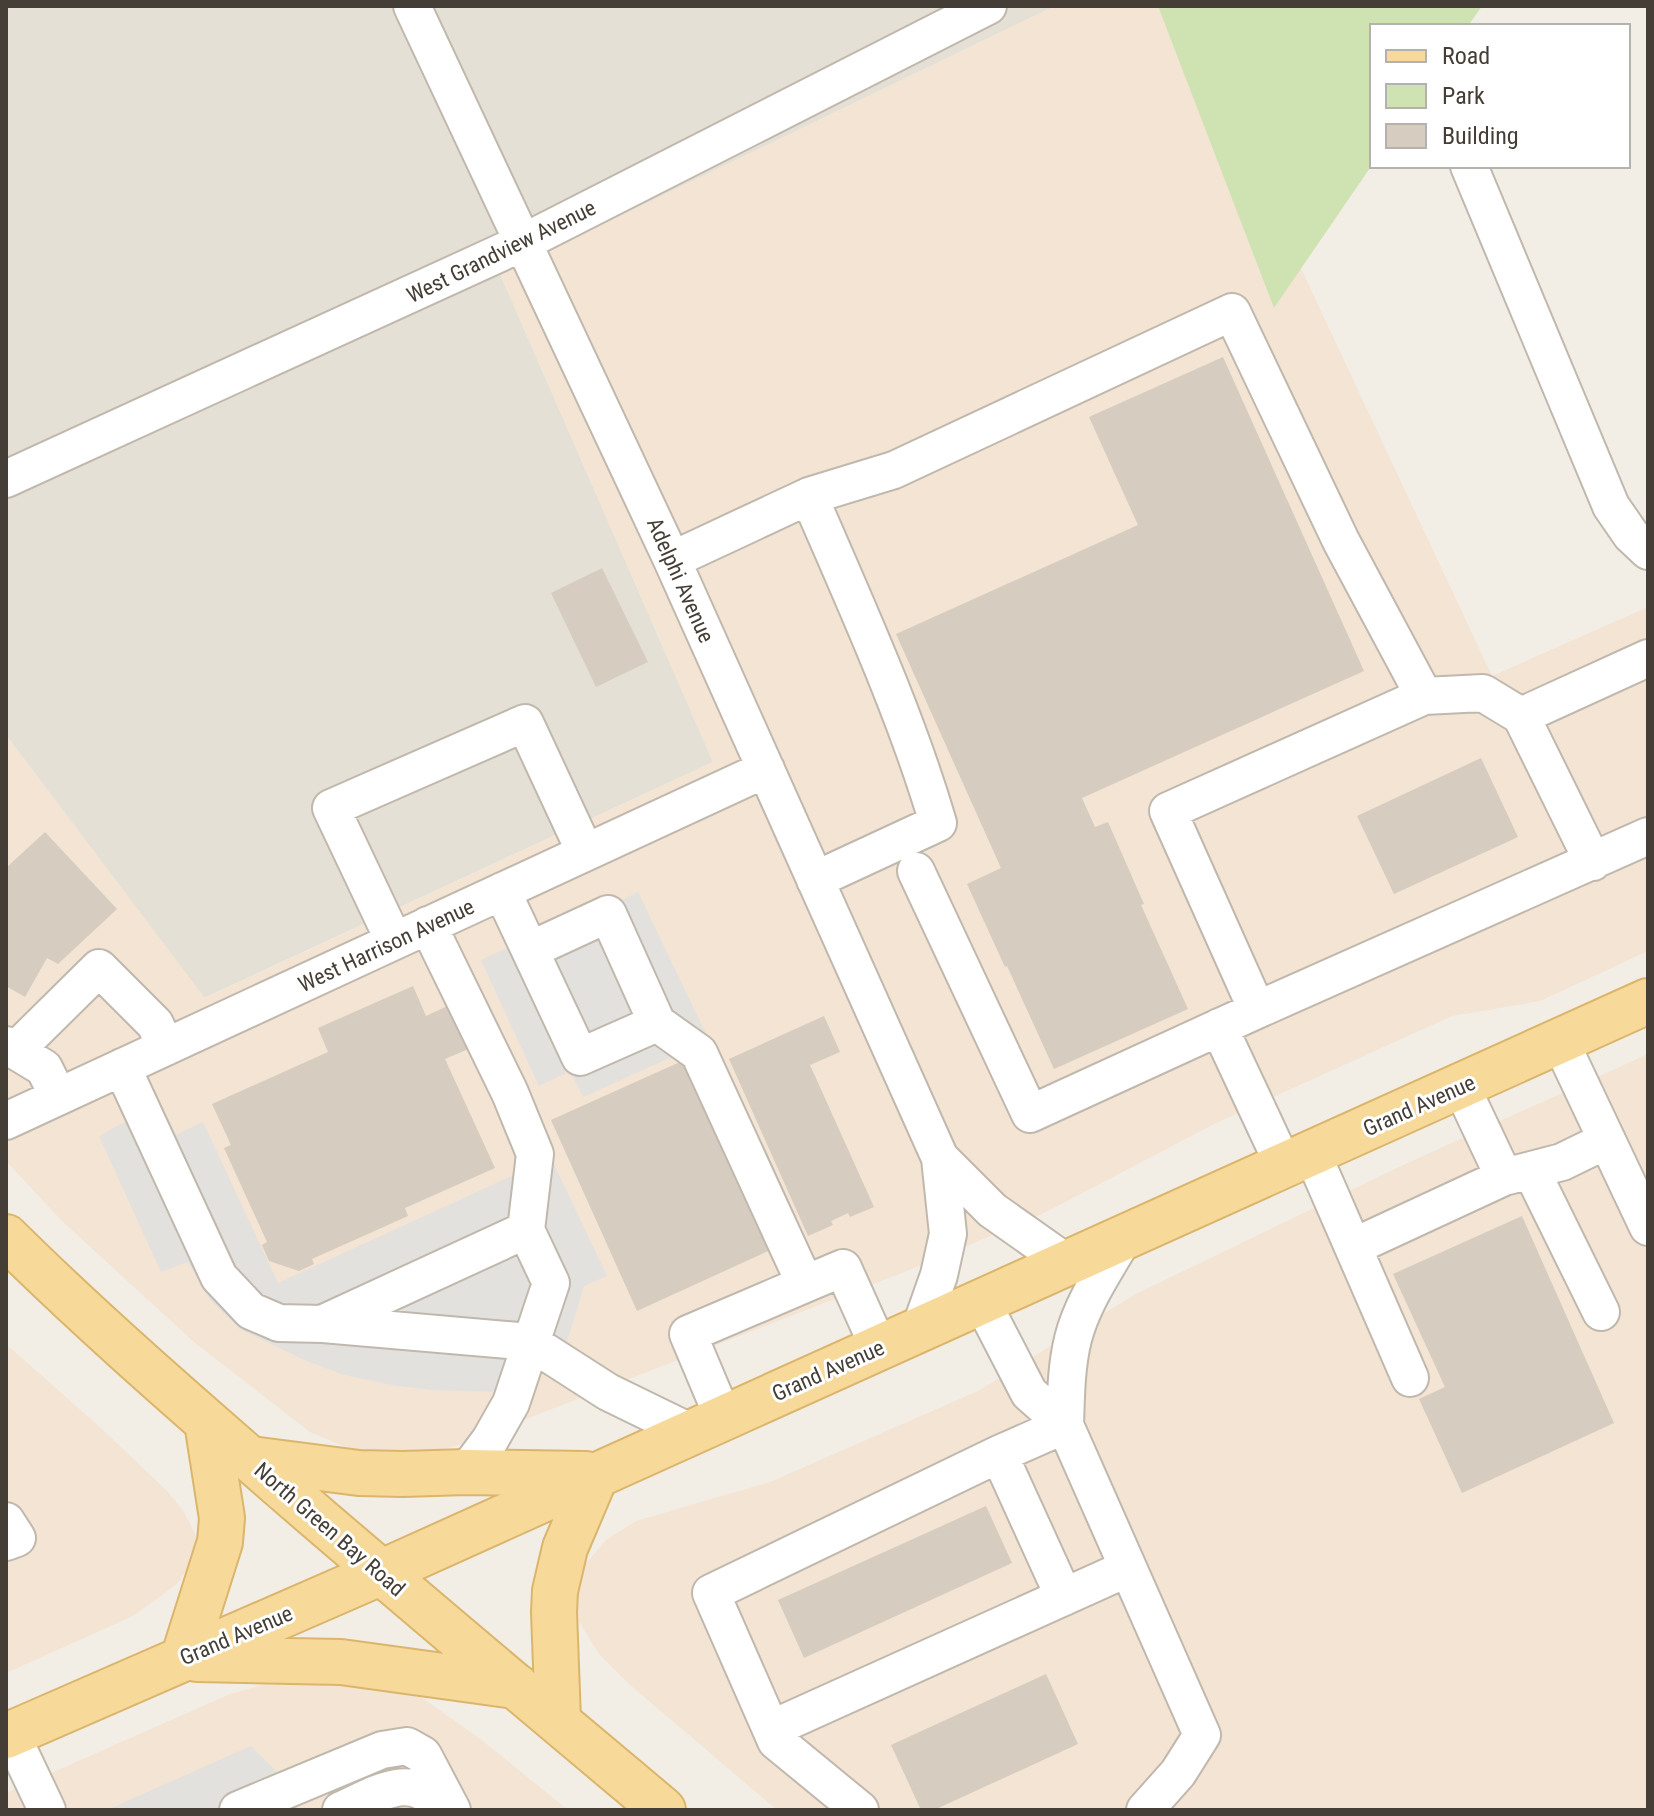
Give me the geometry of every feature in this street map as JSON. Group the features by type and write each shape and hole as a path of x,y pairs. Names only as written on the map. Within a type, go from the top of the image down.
{"main road":[{"name":"Grand Avenue","path":"9,1735 380,1573 1647,1003"},
{"name":"North Green Bay Road","path":"6,1237 49,1280 207,1422 380,1573 663,1810"},
{"path":"207,1422 222,1518 220,1542 183,1659 341,1662 516,1686"},
{"path":"250,1459 359,1473 596,1475 565,1548 555,1591 558,1720"}],"street":[{"name":"Adelphi Avenue","path":"412,6 672,560 940,1158 948,1234 939,1275 920,1329"},
{"name":"West Grandview Avenue","path":"6,479 524,242 988,6"},
{"path":"1470,168 1611,506 1631,535 1648,551"},
{"path":"672,560 809,496 894,470 1232,312 1341,541 1424,696"},
{"path":"809,496 882,668 927,784 938,823 815,880"},
{"path":"1521,716 1648,658"},
{"path":"1257,1010 1168,811 1424,696 1483,693 1521,716 1593,862"},
{"path":"394,941 331,808 525,723 585,852"},
{"name":"West Harrison Avenue","path":"6,1121 766,769"},
{"path":"916,871 1030,1114 1648,836"},
{"path":"502,891 580,1057 657,1023"},
{"path":"530,950 608,914 657,1023 699,1053 805,1284"},
{"path":"428,925 510,1093 535,1154 526,1230 551,1283 511,1403 490,1440 466,1472"},
{"path":"58,1096 44,1068 11,1048 99,968 155,1024 166,1047"},
{"path":"1219,1027 1353,1247 1410,1378"},
{"path":"1560,1041 1648,1227"},
{"path":"122,1067 219,1277 251,1311 279,1323 530,1342 608,1392 707,1425"},
{"path":"1461,1086 1601,1312"},
{"path":"1353,1247 1518,1174 1562,1162 1607,1140"},
{"name":"Adelphi Avenue","path":"940,1158 992,1210 1067,1263"},
{"path":"323,1324 526,1230"},
{"path":"1065,1425 1073,1338 1087,1303 1123,1239"},
{"path":"707,1425 688,1334 843,1268 879,1348"},
{"path":"982,1302 1029,1393 1065,1425 1202,1735 1178,1773 1145,1810"},
{"path":"860,1810 776,1741 711,1593 1065,1425"},
{"path":"999,1454 1064,1597"},
{"path":"6,1521 17,1538 6,1542"},
{"path":"771,1729 1128,1568"},
{"path":"9,1735 47,1810"},
{"path":"238,1810 382,1750 407,1746 423,1755 452,1810"},
{"path":"341,1810 399,1786 413,1787 426,1793 438,1810"}],"shaded area":[{"path":"6,6 1055,6 500,274 713,762 204,998 6,735"},
{"path":"1055,6 1178,6 1492,676 1648,607 1648,951 1540,1001 1452,1016 1216,1123 1046,1212 935,1260 459,1445 411,1457 365,1455 310,1432 194,1342 62,1221 6,1161 6,735 205,998 713,762 500,274"},
{"path":"638,892 709,1040 583,1097 570,1071 539,1086 481,960 611,900 615,904"},
{"path":"1648,1054 1648,1810 777,1810 629,1684 599,1654 578,1620 571,1595 582,1568 606,1540 636,1521 770,1482 978,1391 1134,1295 1399,1167"},
{"path":"160,1103 176,1135 203,1122 278,1283 551,1158 607,1276 584,1286 567,1342 492,1392 390,1385 341,1374 302,1359 240,1329 210,1300 188,1262 161,1272 99,1136"},
{"path":"6,1344 167,1491 184,1512 196,1536 192,1562 177,1584 133,1616 6,1673"},
{"path":"287,1678 411,1690 479,1738 568,1810 6,1810 6,1793 230,1694"},
{"path":"251,1746 303,1798 278,1810 107,1810"}],"green space":[{"path":"1158,6 1482,6 1469,24 1370,24 1370,168 1274,308"}],"building":[{"path":"1223,357 1364,671 1082,798 1095,827 1108,822 1188,1009 1054,1069 967,884 1001,868 896,634 1138,525 1089,417"},
{"path":"602,568 648,662 596,687 551,593"},
{"path":"1481,758 1518,837 1394,894 1357,816"},
{"path":"45,832 117,909 58,964 47,958 25,997 6,986 6,868"},
{"path":"413,986 426,1016 454,1003 473,1047 445,1059 495,1168 405,1208 408,1216 312,1259 314,1264 299,1271 269,1261 262,1245 267,1242 224,1148 231,1145 212,1104 328,1052 318,1028"},
{"path":"824,1016 840,1052 810,1065 874,1207 850,1217 848,1213 831,1221 833,1225 808,1236 729,1059"},
{"path":"691,1057 777,1247 637,1311 551,1120"},
{"path":"1522,1216 1614,1423 1462,1493 1419,1399 1445,1387 1393,1274"},
{"path":"986,1506 1012,1563 804,1658 778,1600"},
{"path":"1046,1674 1078,1744 934,1810 921,1810 891,1745"}]}
